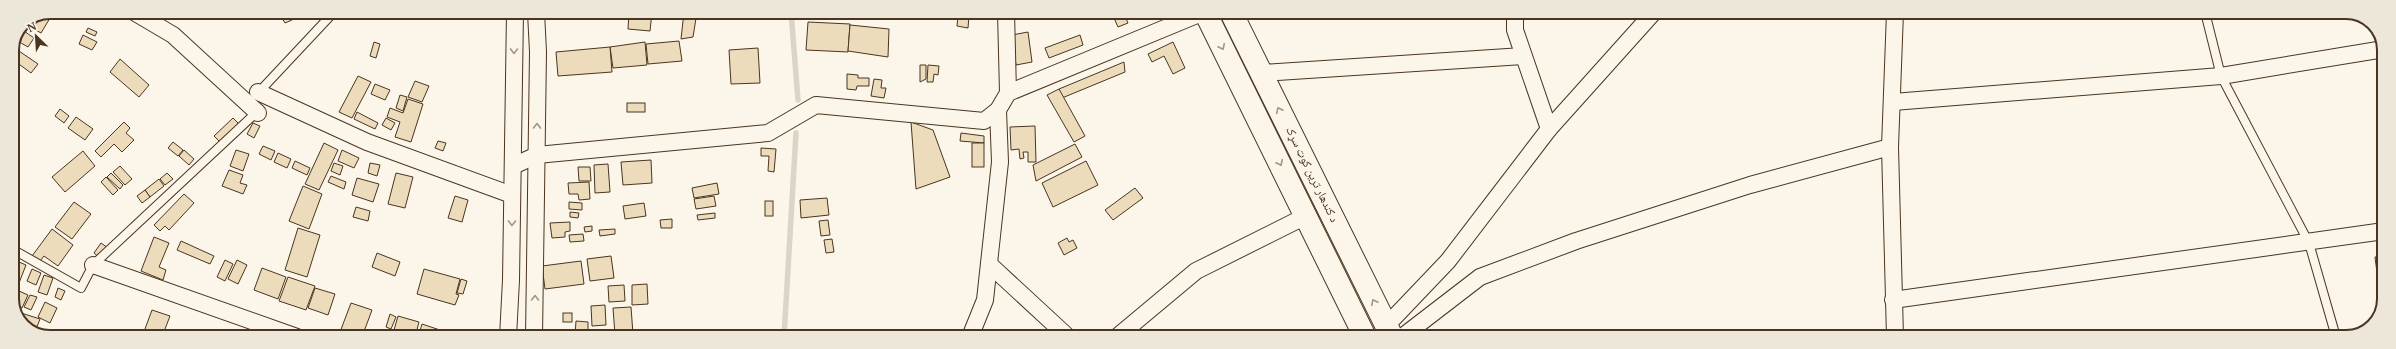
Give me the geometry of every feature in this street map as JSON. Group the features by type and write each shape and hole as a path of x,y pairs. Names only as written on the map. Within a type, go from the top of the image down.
{"main road":[{"name":"د کندهار ترين کوټ سړک","path":"1208,19 1362,330"},
{"name":"د کندهار ترين کوټ سړک","path":"1234,19 1391,330"}],"street":[{"path":"146,19 174,35 258,113"},
{"path":"508,330 513,166 514,19"},
{"path":"534,330 537,156 536,19"},
{"path":"513,166 537,156 768,133 816,105 984,121 998,110 1008,93 1006,19"},
{"path":"1008,93 1188,19"},
{"path":"1515,19 1515,30 1523,56 1549,129"},
{"path":"1395,330 1549,129 1648,19"},
{"path":"1894,330 1892,300 1890,147 1896,19"},
{"path":"1893,102 2221,76 2377,50"},
{"path":"1261,73 1523,56"},
{"path":"258,92 367,142 512,195"},
{"path":"973,330 985,300 1000,162 998,110"},
{"path":"1398,330 1480,276 1576,241 1743,188 1890,147"},
{"path":"1126,330 1196,271 1306,216"},
{"path":"1892,300 2309,243 2377,232"},
{"path":"988,264 1060,330"},
{"path":"93,265 277,330"}],"lane":[{"path":"19,253 81,288 93,265 258,113 258,92 327,19"},
{"path":"2207,19 2221,76 2309,243 2334,330"}],"building":[{"path":"49,19 41,33 30,27 38,21"},
{"path":"283,19 292,19 292,20 285,23"},
{"path":"629,19 651,19 650,31 628,29"},
{"path":"683,19 696,19 693,37 681,39"},
{"path":"958,19 969,19 968,28 957,26"},
{"path":"1114,19 1126,19 1128,23 1118,27"},
{"path":"808,22 850,24 848,52 806,50"},
{"path":"850,25 889,29 888,57 848,51"},
{"path":"88,28 97,32 95,36 86,32"},
{"path":"25,32 34,38 28,47 20,42"},
{"path":"1028,32 1032,62 1016,65 1012,35"},
{"path":"83,35 97,42 92,50 79,44"},
{"path":"1080,35 1083,45 1049,58 1045,48"},
{"path":"679,41 682,61 648,64 646,44"},
{"path":"374,42 380,44 376,58 370,56"},
{"path":"645,42 647,65 613,68 610,47"},
{"path":"1173,42 1185,68 1173,74 1164,56 1152,62 1148,54"},
{"path":"610,47 612,72 558,76 556,52"},
{"path":"758,48 760,83 731,84 729,50"},
{"path":"19,51 38,64 31,73 19,64"},
{"path":"120,59 149,85 139,97 110,72"},
{"path":"1124,62 1125,72 1062,98 1059,89"},
{"path":"920,65 926,65 926,79 920,82"},
{"path":"928,65 939,66 938,75 934,74 933,82 927,82"},
{"path":"847,74 858,75 858,78 869,78 869,86 857,86 856,90 847,89"},
{"path":"358,76 371,82 352,118 339,112"},
{"path":"874,79 882,80 881,88 886,88 884,98 871,96"},
{"path":"415,81 429,86 422,102 408,97"},
{"path":"375,84 390,90 385,100 371,94"},
{"path":"1059,89 1085,136 1074,142 1047,95"},
{"path":"400,95 407,97 403,111 396,108"},
{"path":"408,99 423,104 411,142 395,137 400,122 387,117 390,108 403,113"},
{"path":"627,103 645,103 645,112 627,112"},
{"path":"60,109 69,116 64,123 55,116"},
{"path":"357,112 378,123 375,129 354,119"},
{"path":"76,117 93,129 85,140 68,128"},
{"path":"233,118 239,124 220,142 214,136"},
{"path":"386,118 395,123 391,130 382,125"},
{"path":"124,122 130,128 126,133 134,140 122,152 114,144 101,157 95,151"},
{"path":"911,122 933,130 950,177 916,189"},
{"path":"253,123 260,126 254,138 247,134"},
{"path":"1035,126 1036,162 1028,162 1028,152 1023,152 1024,158 1020,159 1019,149 1011,150 1010,127"},
{"path":"961,133 984,136 984,143 960,141"},
{"path":"438,141 446,143 443,151 435,148"},
{"path":"173,142 183,150 178,156 168,148"},
{"path":"324,143 338,150 319,190 305,184"},
{"path":"972,143 984,143 984,167 972,167"},
{"path":"1075,144 1082,157 1036,181 1033,165"},
{"path":"263,146 275,151 271,160 259,154"},
{"path":"761,148 776,149 774,172 768,171 769,156 761,156"},
{"path":"184,150 194,159 189,165 179,156"},
{"path":"236,150 249,154 243,171 230,166"},
{"path":"342,150 359,158 354,168 338,161"},
{"path":"83,151 95,166 65,192 52,177"},
{"path":"278,153 291,159 287,168 274,162"},
{"path":"651,160 652,183 623,185 621,162"},
{"path":"295,161 310,168 307,175 292,168"},
{"path":"1086,161 1098,185 1053,207 1042,183"},
{"path":"334,163 343,166 340,175 331,171"},
{"path":"370,163 380,165 377,176 368,173"},
{"path":"608,164 610,192 595,193 594,165"},
{"path":"120,166 132,179 125,185 113,172"},
{"path":"578,167 590,167 591,181 579,181"},
{"path":"229,170 243,175 240,183 247,185 243,194 222,186"},
{"path":"111,173 123,185 120,189 107,177"},
{"path":"167,173 173,179 165,185 160,179"},
{"path":"396,173 413,177 405,208 388,204"},
{"path":"331,176 346,182 344,189 328,182"},
{"path":"106,177 118,190 113,195 101,182"},
{"path":"357,178 379,184 373,202 352,195"},
{"path":"159,179 164,186 150,197 145,190"},
{"path":"589,182 590,199 579,200 578,194 569,194 568,183"},
{"path":"717,183 719,194 694,198 692,188"},
{"path":"303,186 322,194 309,229 289,221"},
{"path":"1135,188 1143,198 1113,220 1105,210"},
{"path":"145,190 150,197 142,203 137,196"},
{"path":"184,194 194,203 169,230 165,226 160,231 154,225"},
{"path":"455,196 468,200 462,222 448,218"},
{"path":"714,196 716,206 696,209 694,199"},
{"path":"827,198 829,215 801,218 800,200"},
{"path":"765,201 773,201 773,216 765,216"},
{"path":"74,202 91,214 72,239 55,227"},
{"path":"569,202 582,203 582,210 569,209"},
{"path":"644,203 646,216 625,219 623,206"},
{"path":"356,207 370,211 368,221 353,217"},
{"path":"570,212 579,213 578,218 570,217"},
{"path":"715,213 715,218 698,220 697,215"},
{"path":"672,219 672,228 661,228 660,220"},
{"path":"828,220 830,235 821,236 819,221"},
{"path":"570,222 570,231 565,232 565,237 552,238 550,223"},
{"path":"592,226 592,231 585,232 584,227"},
{"path":"298,228 320,235 307,277 285,270"},
{"path":"52,229 73,245 58,266 44,256 40,261 32,256"},
{"path":"615,229 615,234 600,236 599,230"},
{"path":"583,234 584,241 570,242 569,235"},
{"path":"154,237 169,243 159,267 166,270 163,280 141,271"},
{"path":"1067,238 1069,242 1073,240 1077,248 1064,255 1058,243"},
{"path":"832,239 834,252 826,253 824,240"},
{"path":"181,241 214,256 210,264 177,250"},
{"path":"101,243 108,248 100,258 94,253"},
{"path":"377,253 400,262 395,276 372,267"},
{"path":"611,256 614,278 590,281 587,259"},
{"path":"2375,257 2377,257 2377,273"},
{"path":"225,260 233,264 225,281 217,277"},
{"path":"237,260 247,265 238,284 228,279"},
{"path":"581,261 584,284 545,289 542,266"},
{"path":"19,262 26,265 19,283"},
{"path":"262,268 286,277 278,299 254,290"},
{"path":"32,269 41,273 36,285 27,281"},
{"path":"424,269 460,279 456,294 459,295 455,305 417,294"},
{"path":"44,275 53,278 47,295 38,292"},
{"path":"288,277 315,286 306,310 279,301"},
{"path":"461,279 467,281 463,294 457,293"},
{"path":"647,284 648,304 632,305 632,285"},
{"path":"624,285 625,301 609,302 608,286"},
{"path":"58,288 65,291 61,300 55,297"},
{"path":"315,288 335,294 328,315 308,308"},
{"path":"19,291 28,295 22,308 20,307 19,301"},
{"path":"30,295 37,297 31,310 24,307"},
{"path":"45,302 57,308 50,323 38,317"},
{"path":"351,303 372,310 365,330 341,330"},
{"path":"605,305 606,325 592,326 591,306"},
{"path":"631,307 633,330 615,330 613,308"},
{"path":"152,310 170,316 165,330 145,330"},
{"path":"23,313 40,319 36,327 31,324"},
{"path":"563,313 572,313 572,322 563,322"},
{"path":"390,314 396,317 391,329 386,327"},
{"path":"398,316 419,322 417,330 394,330"},
{"path":"576,321 588,322 588,330 575,330"},
{"path":"422,324 440,330 420,330"}],"waterway":[{"path":"792,19 798,100"},
{"path":"784,330 796,133"}]}
